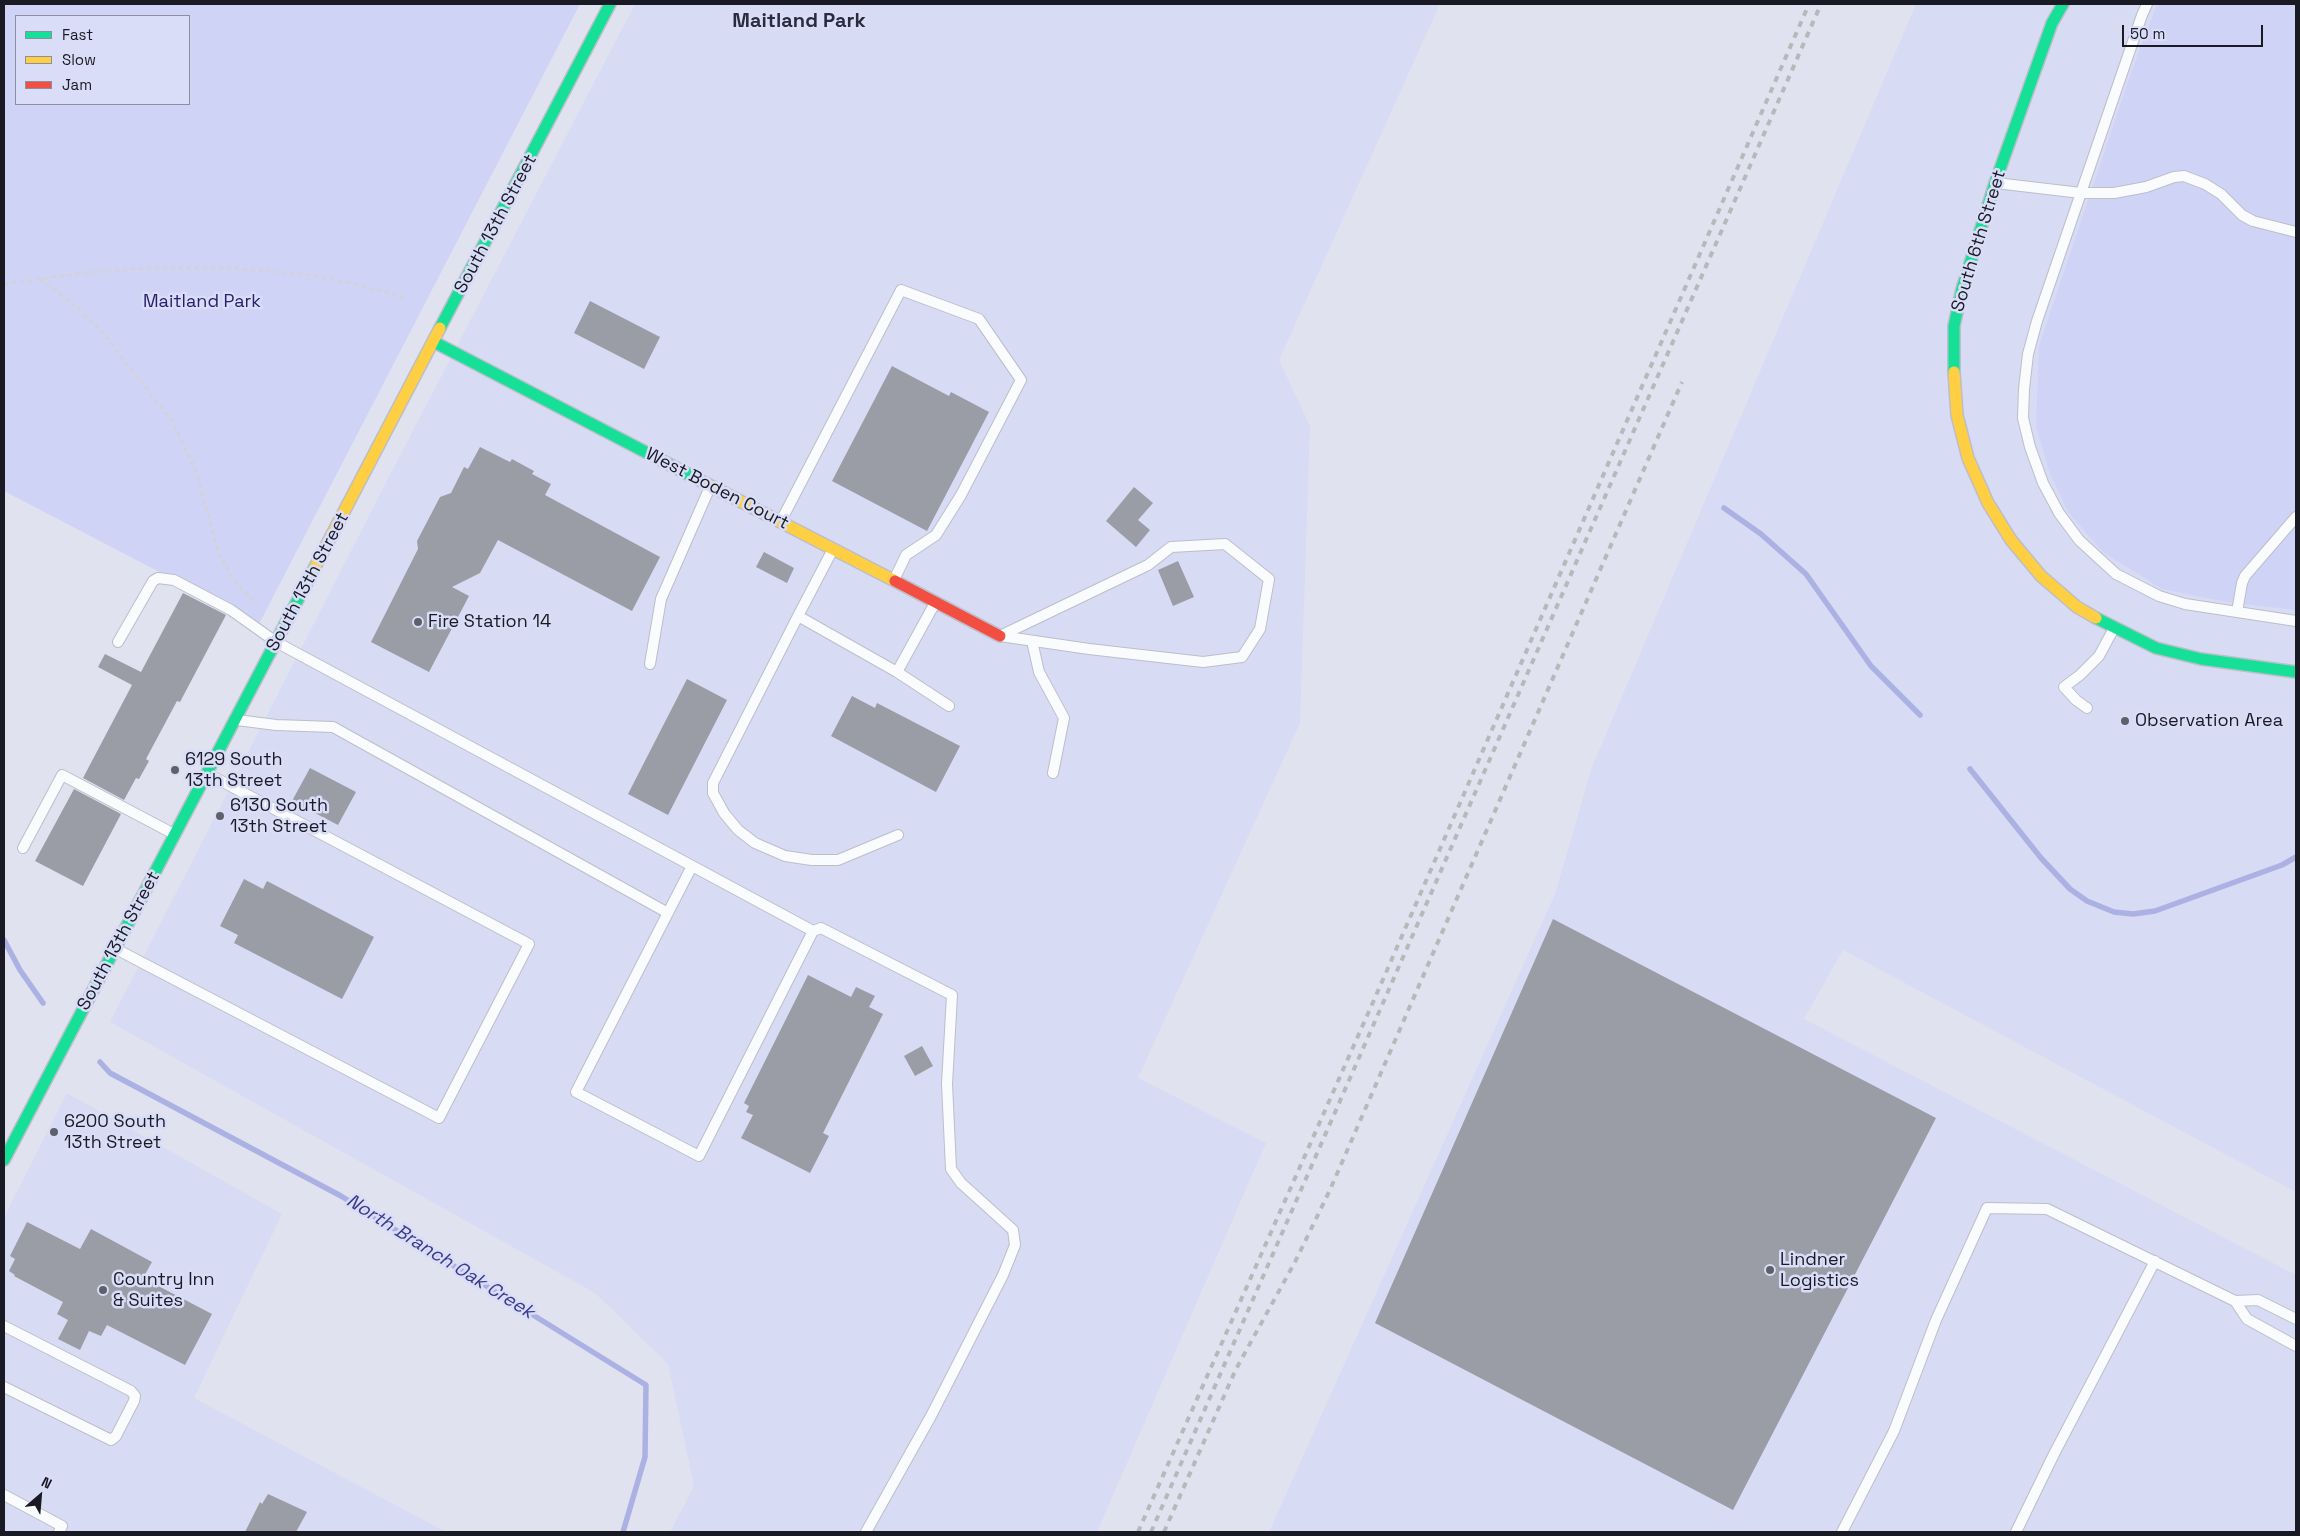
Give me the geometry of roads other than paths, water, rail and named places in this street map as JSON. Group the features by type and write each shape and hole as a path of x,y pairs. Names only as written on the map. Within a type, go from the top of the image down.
{"street":[{"name":"South 13th Street","path":"4,1160 610,4"},
{"name":"South 6th Street","path":"2063,4 2052,23 1995,183 1962,288 1954,326 1953,365 1957,415 1968,458 1993,510 2011,540 2041,576 2077,607 2114,629 2156,648 2202,659 2296,672"},
{"name":"West Boden Court","path":"434,342 1000,636"}],"lane":[{"path":"2147,4 2080,193 2028,354 2023,418 2030,447 2043,483 2060,513 2079,540 2116,574 2152,592 2185,604 2296,620"},
{"path":"1995,183 2080,193 2114,193 2184,176 2205,184 2221,194 2242,215 2253,222 2296,232"},
{"path":"780,522 901,290 979,319 1021,380 961,495 936,535 906,554 894,580"},
{"path":"650,664 662,599 710,486"},
{"path":"2236,612 2245,576 2296,517"},
{"path":"1225,544 1269,579 1260,629 1242,657 1203,662 1000,636 1148,565 1171,547 1225,544"},
{"path":"833,549 713,783 713,793 724,813 738,830 755,843 785,856 838,860 898,835"},
{"path":"118,642 153,581 165,578 174,580 231,610 276,642 813,932"},
{"path":"897,672 936,602"},
{"path":"798,616 897,672 949,706"},
{"path":"2087,708 2076,700 2064,687 2080,675 2099,656 2114,629"},
{"path":"1032,641 1039,672 1064,718 1053,773"},
{"path":"235,720 276,725 332,727 668,913"},
{"path":"115,949 440,1118 529,944 207,774"},
{"path":"23,848 62,775 175,834"},
{"path":"692,866 576,1092 699,1156 813,932 822,928 952,995 947,1084 952,1169 961,1183 1013,1230 1015,1245 1003,1275 931,1416 866,1532"},
{"path":"1842,1532 1894,1431 1936,1320 1986,1208 2047,1209 2236,1300 2258,1300 2296,1319"},
{"path":"2016,1532 2054,1454 2155,1261"},
{"path":"2236,1300 2247,1319 2296,1346"},
{"path":"4,1326 131,1392 135,1396 116,1436 111,1440 4,1387"},
{"path":"4,1495 63,1530"}],"waterway":[{"path":"1724,508 1761,534 1806,574 1871,666 1920,715"},
{"path":"1970,769 2041,858 2070,889 2087,901 2114,912 2133,914 2155,911 2282,865 2296,857"},
{"name":"North Branch Oak Creek","path":"4,940 20,970 43,1003"},
{"name":"North Branch Oak Creek","path":"100,1062 110,1073 341,1196 646,1385 645,1457 623,1532"}],"railway":[{"path":"1138,1532 1374,1000 1809,4"},
{"path":"1151,1532 1821,4"},
{"path":"1164,1532 1236,1369 1295,1262 1329,1192 1682,382"}],"place":[{"name":"Fire Station 14","path":"418,622"},
{"name":"Observation Area","path":"2125,721"},
{"name":"6129 South 13th Street","path":"175,770"},
{"name":"6130 South 13th Street","path":"220,816"},
{"name":"6200 South 13th Street","path":"54,1132"},
{"name":"Lindner Logistics","path":"1770,1270"},
{"name":"Country Inn & Suites","path":"103,1290"}],"district":[{"name":"Maitland Park","path":"799,22"}]}
